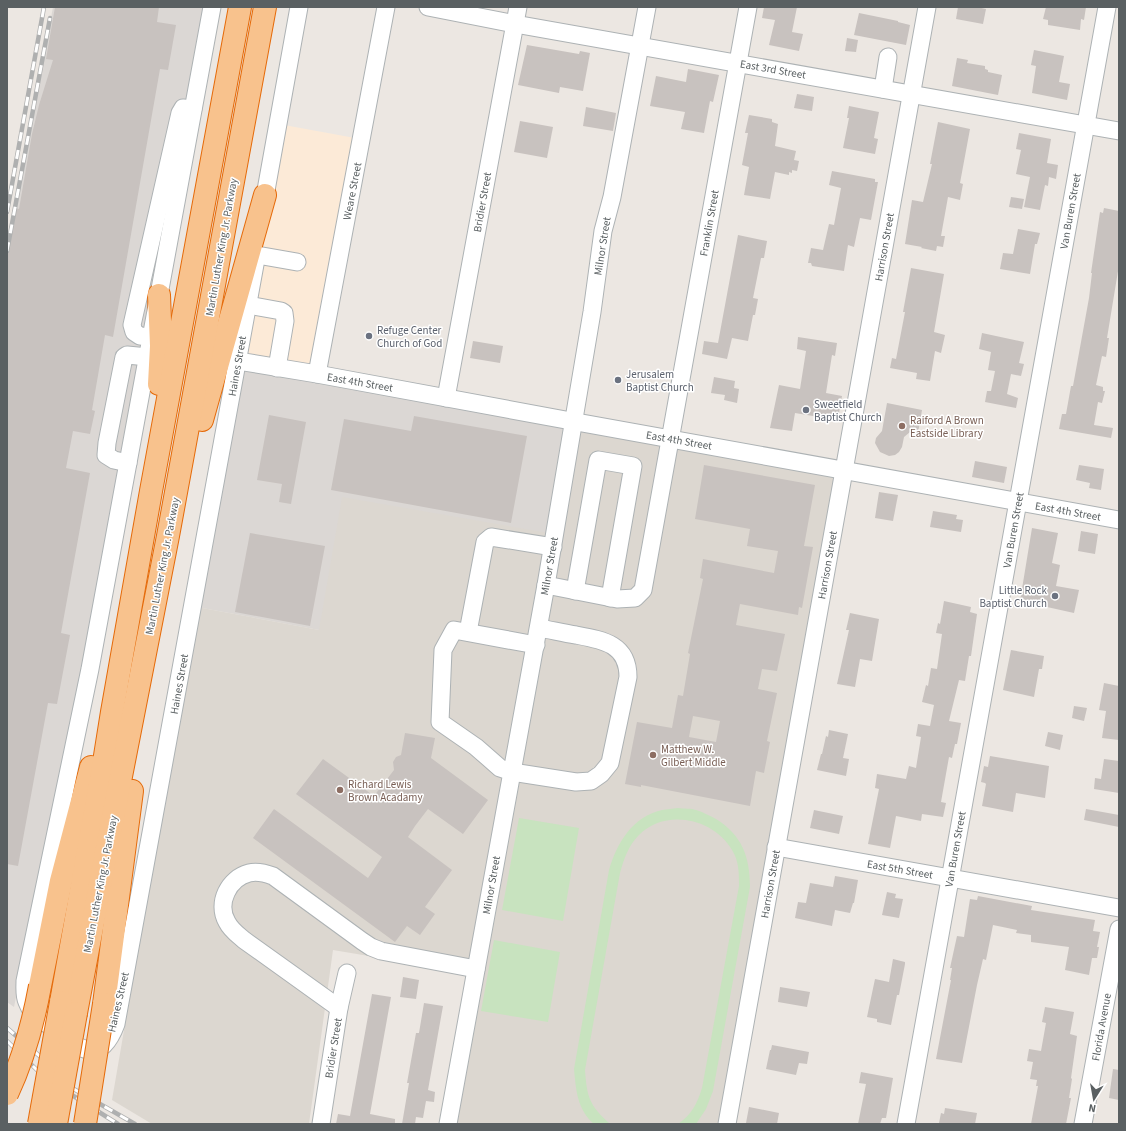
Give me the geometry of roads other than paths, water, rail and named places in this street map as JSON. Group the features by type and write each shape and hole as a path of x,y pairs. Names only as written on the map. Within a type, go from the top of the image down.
{"highway":[{"name":"Martin Luther King Jr. Parkway","path":"56,1124 69,1008 112,712 240,7"},
{"name":"Martin Luther King Jr. Parkway","path":"39,1124 69,1008 108,845 168,536 265,7"},
{"path":"168,536 212,386 265,195"},
{"path":"151,491 160,353 159,296"},
{"path":"85,1124 104,1004 155,603"},
{"path":"7,1094 22,1057 36,1010 61,881 78,812 93,760 112,712"}],"street":[{"name":"Haines Street","path":"212,7 76,743 45,880 24,993 32,1012 75,1046 84,1049 93,1050 100,1048 106,1043 116,1024 238,361 257,255 265,195 299,7"},
{"name":"Weare Street","path":"317,374 386,7"},
{"name":"East 3rd Street","path":"428,7 515,24 1119,130"},
{"name":"Bridier Street","path":"446,398 518,7"},
{"name":"Milnor Street","path":"448,1124 539,628 592,312 603,231 612,197 647,7"},
{"name":"Franklin Street","path":"546,585 617,599 635,598 643,590 748,7"},
{"name":"Harrison Street","path":"727,1124 927,7"},
{"name":"Van Buren Street","path":"906,1124 1107,7"},
{"path":"883,89 888,57"},
{"path":"151,338 140,336 134,332 132,325 180,113 183,108 193,109"},
{"path":"257,255 297,262"},
{"path":"248,305 284,313 285,321 277,368"},
{"path":"128,463 114,460 106,455 107,443 124,357 127,355 148,357"},
{"name":"East 4th Street","path":"238,361 317,374 1119,520"},
{"path":"575,591 598,460 633,466 610,598"},
{"path":"468,632 485,542 491,537 553,547"},
{"path":"536,645 454,630 443,650 440,722 476,747 500,768 512,772 576,782 591,780 601,774 610,763 628,678 628,667 623,655 613,646 601,640 539,628"},
{"name":"East 5th Street","path":"776,847 1119,908"},
{"path":"340,1008 232,930 226,920 223,909 224,897 229,886 239,877 250,872 262,872 273,876 362,941 376,949 476,969"},
{"name":"Florida Avenue","path":"1083,1124 1119,929"},
{"name":"Bridier Street","path":"321,1124 347,973"}],"railway":[{"path":"7,212 44,7"},
{"path":"7,251 50,18"},
{"path":"7,1028 43,1059 72,1088 135,1124"},
{"path":"7,1041 38,1071 56,1085 118,1124"}],"place":[{"name":"Refuge Center Church of God","path":"369,336"},
{"name":"Jerusalem Baptist Church","path":"618,380"},
{"name":"Sweetfield Baptist Church","path":"806,410"},
{"name":"Raiford A Brown Eastside Library","path":"902,426"},
{"name":"Little Rock Baptist Church","path":"1055,596"},
{"name":"Matthew W. Gilbert Middle","path":"653,755"},
{"name":"Richard Lewis Brown Acadamy","path":"340,790"}]}
